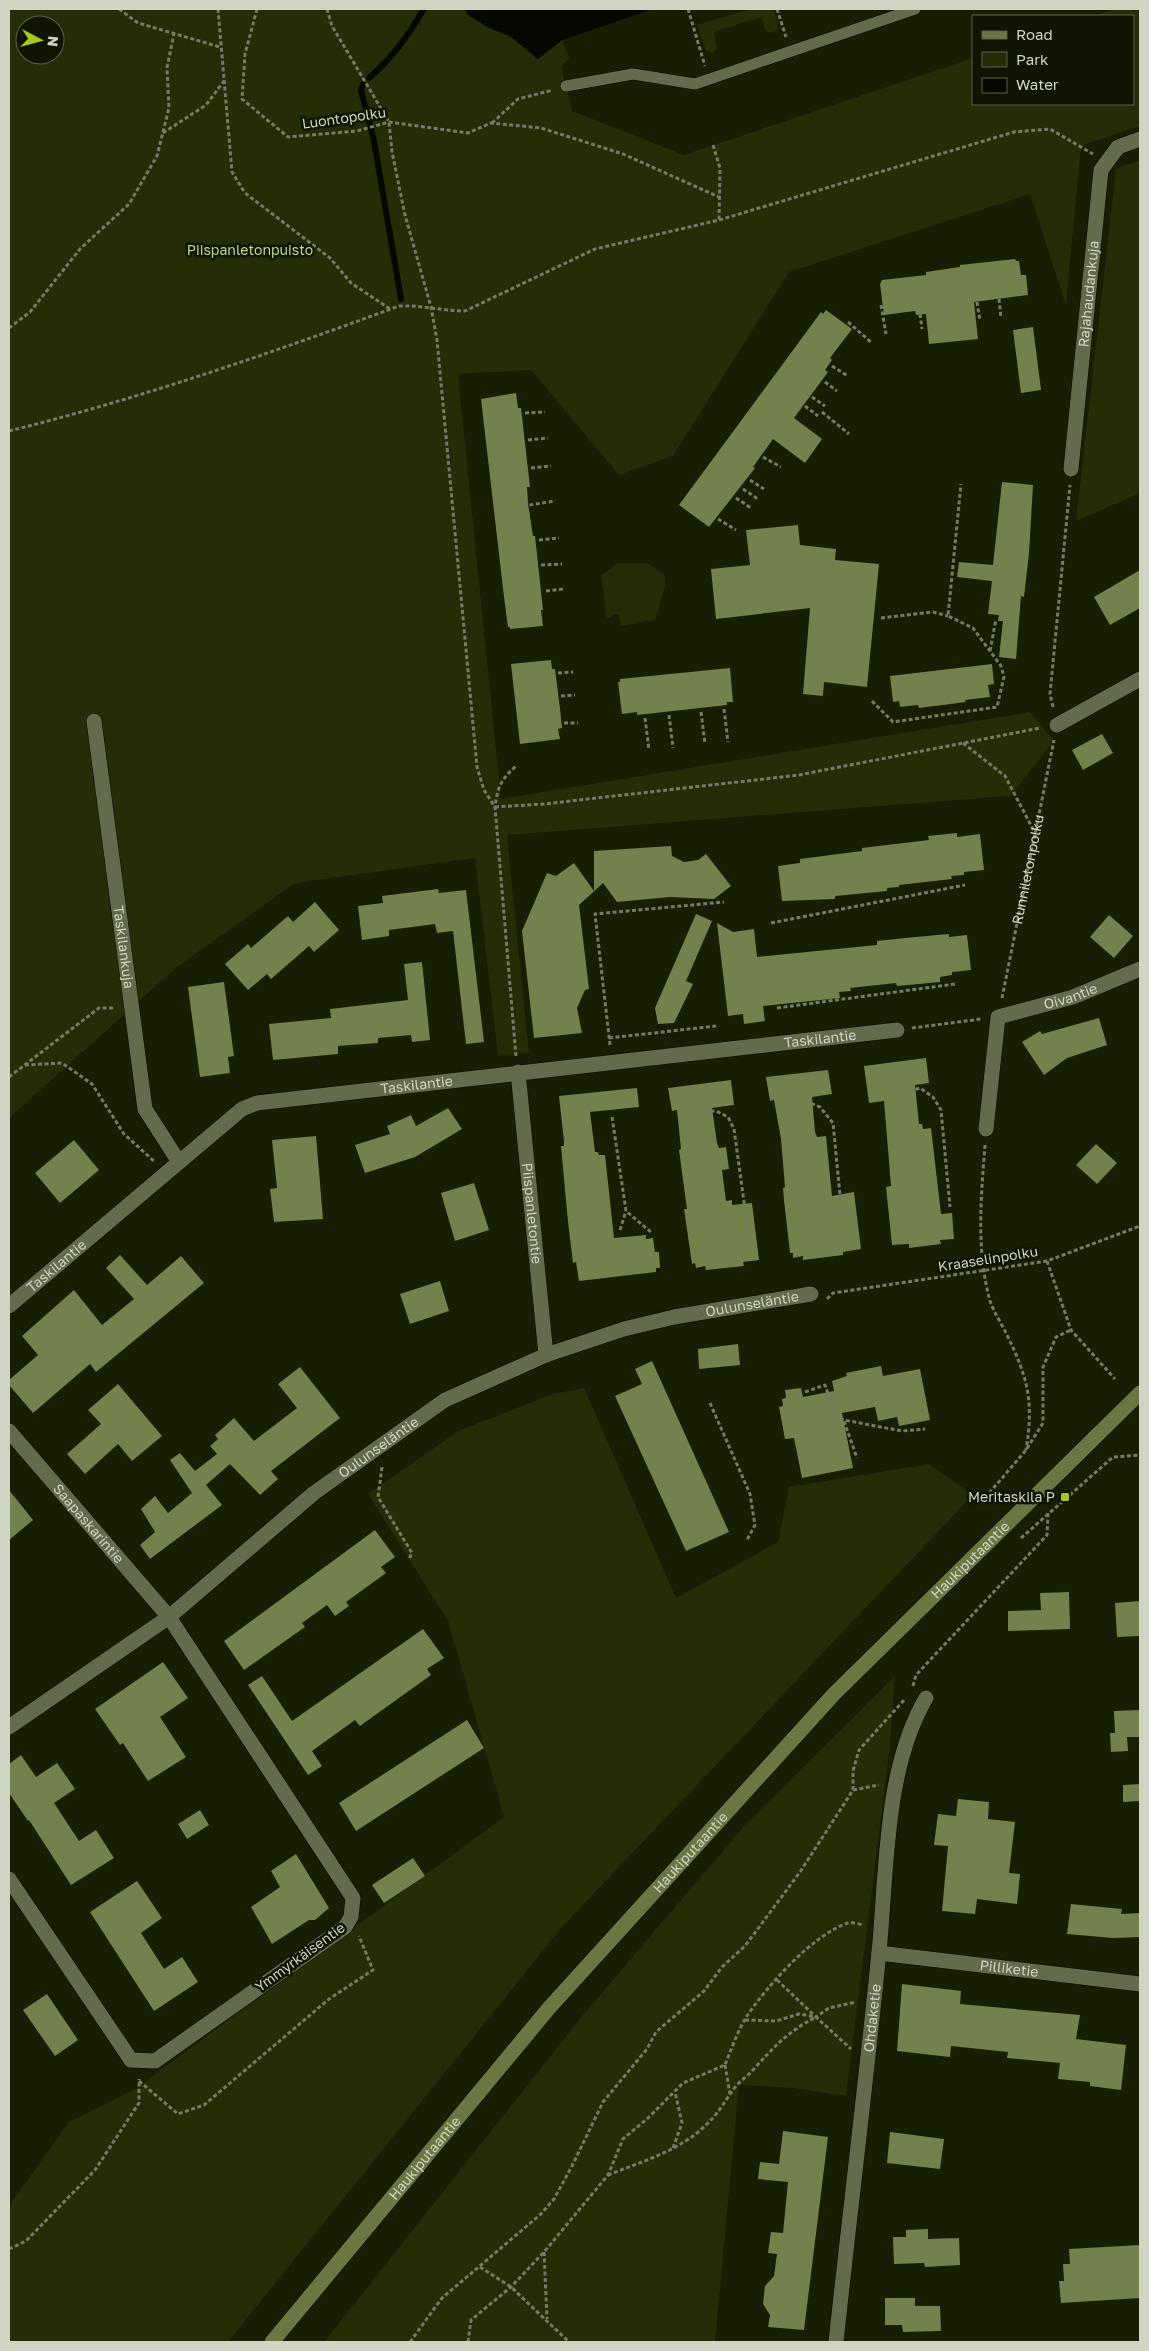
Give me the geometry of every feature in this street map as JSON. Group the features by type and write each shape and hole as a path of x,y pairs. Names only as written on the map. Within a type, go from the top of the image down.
{"main road":[{"name":"Haukiputaantie","path":"272,2342 550,2008 834,1694 1140,1393"}],"street":[{"name":"Rajahaudankuja","path":"1071,469 1101,170 1118,147 1140,140"},
{"path":"1057,725 1140,679"},
{"name":"Taskilankuja","path":"94,721 145,1109 179,1162"},
{"name":"Oivantie","path":"998,1017 1073,997 1140,969"},
{"path":"986,1129 998,1017"},
{"name":"Taskilantie","path":"9,1306 242,1109 257,1103 896,1030"},
{"name":"Piispanletontie","path":"518,1072 546,1355"},
{"name":"Oulunseläntie","path":"9,1727 169,1617 314,1493 445,1400 546,1355 624,1329 674,1317 810,1294"},
{"name":"Saapaskarintie","path":"9,1430 169,1617"},
{"name":"Ymmyrkäisentie","path":"140,2060 155,2061 345,1927 351,1917 353,1898 169,1617"},
{"name":"Ohdaketie","path":"836,2342 879,1952 891,1807 917,1713 919,1695"},
{"path":"9,1879 131,2060 140,2060"},
{"name":"Pilliketie","path":"879,1952 1140,1984"}],"lane":[{"path":"566,86 633,74 694,84 915,9"}],"path":[{"path":"119,9 138,23 220,46"},
{"path":"218,9 220,46 225,80 226,128 232,172 245,193 330,258 351,283 390,309"},
{"name":"Luontopolku","path":"257,9 245,54 242,99 288,137 357,131 389,122 468,133 492,123 541,128 623,154 719,197"},
{"path":"327,9 332,26 389,122 392,152 405,215 431,307 437,340 476,767 484,790 495,807"},
{"path":"688,9 708,79"},
{"path":"777,9 790,51"},
{"path":"9,328 30,312 80,249 129,204 157,156 169,108 166,68 174,33"},
{"path":"162,133 206,105 225,80"},
{"path":"492,123 518,99 566,86"},
{"path":"9,431 84,412 251,360 390,309 414,305 449,311 465,311 595,249 719,220 1014,132 1050,129 1107,162"},
{"path":"713,145 720,168 719,220"},
{"path":"999,299 1001,318"},
{"path":"977,302 980,321"},
{"path":"881,305 886,334"},
{"path":"960,308 962,324"},
{"path":"948,309 950,325"},
{"path":"920,314 922,329"},
{"path":"848,322 872,343"},
{"path":"832,366 848,376"},
{"path":"825,382 837,391"},
{"path":"812,397 826,406"},
{"path":"805,406 818,416"},
{"path":"525,413 545,412"},
{"path":"822,412 849,434"},
{"path":"528,440 548,438"},
{"path":"763,457 781,467"},
{"path":"531,468 551,466"},
{"name":"Runniletonpolku","path":"998,1017 1057,725 1050,694 1071,469"},
{"path":"750,480 764,489"},
{"path":"948,616 962,484"},
{"path":"743,489 758,498"},
{"path":"736,498 751,508"},
{"path":"523,506 555,501"},
{"path":"718,518 736,530"},
{"path":"539,540 559,538"},
{"path":"541,565 562,564"},
{"path":"546,591 564,589"},
{"path":"872,701 893,722 997,707 1004,677 1000,666 973,628 948,616 933,612 880,618"},
{"path":"990,652 996,619"},
{"path":"558,673 573,672"},
{"path":"561,696 576,695"},
{"path":"724,709 728,742"},
{"path":"701,712 705,744"},
{"path":"669,714 674,748"},
{"path":"645,718 649,750"},
{"path":"564,723 578,723"},
{"path":"495,807 544,804 799,775 1057,725"},
{"path":"964,743 1005,776 1035,834"},
{"path":"517,765 503,778 497,788 495,807 508,980 518,1072"},
{"path":"771,922 965,885"},
{"path":"612,1061 595,914 724,902"},
{"path":"777,1008 955,984"},
{"path":"9,1077 99,1008 123,1008"},
{"path":"896,1030 998,1017"},
{"path":"609,1038 716,1026"},
{"path":"25,1065 62,1063 92,1084 124,1134 166,1172"},
{"path":"903,1093 920,1088 933,1097 941,1110 950,1208"},
{"path":"805,1101 820,1107 833,1123 842,1216 856,1214"},
{"path":"704,1111 716,1111 728,1117 734,1129 748,1231"},
{"path":"612,1117 626,1211 620,1230"},
{"path":"986,1129 980,1219 984,1271 991,1303 1023,1370 1030,1404 1026,1450"},
{"path":"626,1211 652,1233"},
{"name":"Kraaselinpolku","path":"824,1303 833,1293 1047,1261 1140,1226"},
{"path":"1047,1261 1071,1330 1115,1379"},
{"path":"985,1498 1026,1450 1043,1424 1043,1367 1056,1337 1071,1330"},
{"path":"805,1392 825,1385 836,1416 844,1420 902,1431 926,1429"},
{"path":"710,1403 750,1494 755,1525 747,1540"},
{"path":"844,1420 857,1458"},
{"path":"1020,1539 1048,1512 1113,1456 1140,1455"},
{"path":"374,1472 390,1461"},
{"path":"382,1466 378,1497 412,1553 409,1559"},
{"path":"919,1695 916,1675 1047,1535 1048,1512"},
{"path":"410,2342 442,2298 541,2214 554,2199 603,2102 647,2049 656,2032 704,1991 722,1967 745,1946 800,1872 853,1790 853,1771 859,1750 906,1698"},
{"path":"853,1790 897,1784"},
{"path":"139,2080 178,2114 204,2105 329,1999 373,1970 351,1917"},
{"path":"730,2095 725,2065 745,2020 776,1980 824,1935 850,1922 872,1926 880,1935"},
{"path":"776,1980 867,2063"},
{"path":"608,2175 673,2148 706,2126 770,2049 793,2028 816,2017 828,2008 856,2002"},
{"path":"745,2020 776,2021 799,2014 816,2017"},
{"path":"9,2249 26,2240 96,2170 139,2103 140,2060"},
{"path":"468,2342 471,2320 511,2288 544,2252 608,2175 623,2139 683,2083 725,2065"},
{"path":"673,2148 682,2123 675,2091"},
{"path":"544,2252 547,2319"},
{"path":"480,2267 511,2288 547,2319 569,2342"}],"green space":[{"name":"Piispanletonpuisto","path":"9,9 466,9 466,14 489,28 510,36 538,59 562,40 569,58 561,67 572,111 684,155 972,58 972,105 1134,105 1134,15 1098,15 1113,9 1140,9 1140,126 1081,146 1066,305 1030,194 789,272 673,456 619,475 531,370 458,374 501,799 1030,712 1054,741 1010,796 507,835 529,1053 498,1056 475,858 295,883 177,967 9,1118"},
{"path":"751,9 773,9 778,23 777,30 771,33 766,31 761,17 714,32 717,48 713,53 706,51 697,25"},
{"path":"1140,160 1140,493 1076,521 1116,169"},
{"path":"617,563 648,563 665,576 665,587 655,620 621,626 618,614 607,618 601,576"},
{"path":"584,1388 676,1598 778,1542 789,1487 929,1464 973,1495 562,1927 228,2342 9,2342 9,2206 69,2122 135,2089 504,1817 448,1621 367,1492 369,1493 460,1430 553,1394"},
{"path":"895,1676 890,1746 846,2096 793,2088 739,2085 715,2342 324,2342 583,2015 745,1825"}],"water":[{"path":"466,9 653,9 562,40 538,59 510,36 489,28 466,13"}],"building":[{"path":"1015,259 1019,261 1021,275 1026,275 1028,295 974,302 978,339 929,344 926,314 916,315 915,311 884,315 880,284 882,280 926,275 926,272 960,267 960,265"},
{"path":"826,310 852,329 830,358 832,360 825,370 828,372 794,418 822,439 805,463 773,439 753,467 755,468 709,527 679,505 821,312 823,314"},
{"path":"1033,327 1041,390 1021,393 1013,330"},
{"path":"516,393 518,408 521,408 530,487 527,487 528,503 533,536 535,536 543,626 510,629 508,627 504,597 481,399"},
{"path":"1002,482 1033,485 1029,553 1024,597 1021,596 1016,659 999,657 1003,621 998,621 999,615 988,614 992,581 957,577 959,562 993,565"},
{"path":"798,525 800,545 836,549 835,560 879,564 867,687 824,682 823,696 803,694 810,608 716,619 711,569 750,565 746,530"},
{"path":"1140,570 1140,608 1110,625 1094,597"},
{"path":"551,660 552,669 555,669 560,709 562,728 558,729 560,739 520,744 511,664"},
{"path":"992,664 994,684 988,685 990,697 919,708 918,705 900,707 899,701 893,702 890,676"},
{"path":"730,668 733,702 727,702 727,705 637,715 637,712 622,714 618,682 620,682 620,679"},
{"path":"1102,734 1113,753 1083,770 1072,750"},
{"path":"957,833 957,837 980,834 984,870 964,872 964,875 951,876 952,879 899,885 899,887 887,888 887,891 835,896 835,899 782,901 778,866 800,863 800,859 862,851 862,848 929,840 928,836"},
{"path":"671,846 672,856 684,862 698,860 706,854 731,886 714,899 670,897 617,902 603,883 579,905 589,989 585,990 577,1008 582,1033 534,1038 522,931 547,873 556,876 574,863 594,891 594,851"},
{"path":"438,889 439,893 466,890 484,1042 466,1044 453,931 437,933 435,924 389,930 389,936 362,940 358,906 383,903 382,896"},
{"path":"315,902 339,930 314,952 309,946 271,979 267,974 248,990 225,964 248,944 251,948 288,916 293,922"},
{"path":"696,914 712,921 686,981 693,984 674,1023 658,1024 655,1008"},
{"path":"1109,915 1133,936 1114,958 1090,937"},
{"path":"717,923 733,932 754,929 757,957 877,945 877,941 905,938 949,934 949,937 967,935 971,970 952,972 952,975 940,977 940,982 897,986 896,983 850,988 851,991 839,992 840,998 763,1006 765,1021 744,1024 743,1014 728,1016"},
{"path":"422,962 430,1040 412,1042 411,1035 378,1038 378,1043 338,1046 338,1054 273,1060 269,1024 331,1018 330,1009 408,1000 404,964"},
{"path":"224,982 234,1056 228,1057 230,1073 200,1077 188,987"},
{"path":"1099,1018 1107,1045 1067,1058 1044,1075 1022,1042 1040,1031 1042,1034"},
{"path":"926,1058 929,1083 915,1085 919,1124 922,1124 923,1129 931,1128 941,1214 952,1213 954,1239 940,1240 941,1244 909,1248 909,1244 892,1245 886,1187 891,1186 884,1101 869,1103 864,1066"},
{"path":"828,1070 832,1094 812,1097 815,1132 817,1137 826,1136 832,1196 854,1192 861,1249 843,1252 843,1255 803,1260 803,1256 793,1258 793,1253 790,1253 783,1188 785,1187 781,1139 774,1100 770,1101 766,1077"},
{"path":"731,1080 734,1105 712,1108 717,1143 719,1148 726,1147 729,1169 722,1170 726,1201 732,1200 732,1205 752,1203 759,1260 743,1262 744,1266 706,1270 705,1266 696,1268 695,1263 692,1264 684,1209 687,1209 679,1150 681,1149 677,1110 672,1111 668,1088"},
{"path":"637,1088 639,1107 590,1112 595,1152 598,1152 599,1155 605,1155 614,1238 646,1235 646,1239 653,1238 655,1252 659,1252 660,1268 656,1268 656,1272 579,1281 576,1262 573,1263 568,1222 561,1146 564,1146 564,1141 559,1096"},
{"path":"448,1108 462,1129 415,1157 365,1173 355,1145 390,1134 387,1126 411,1115 416,1126"},
{"path":"316,1136 323,1219 274,1222 270,1189 277,1188 272,1140"},
{"path":"74,1140 99,1170 60,1203 35,1173"},
{"path":"1096,1144 1117,1163 1097,1184 1076,1165"},
{"path":"474,1183 489,1230 455,1241 441,1193"},
{"path":"120,1255 147,1285 181,1256 204,1283 96,1372 90,1364 33,1413 9,1385 9,1380 38,1355 22,1336 74,1290 102,1325 134,1299 106,1268"},
{"path":"440,1281 449,1311 410,1324 400,1294"},
{"path":"738,1344 740,1365 699,1369 698,1349"},
{"path":"652,1361 729,1532 686,1551 615,1396 642,1384 635,1369"},
{"path":"881,1366 883,1376 920,1369 930,1420 899,1426 897,1417 878,1421 875,1407 842,1413 853,1468 802,1478 794,1438 785,1439 779,1407 783,1406 782,1399 786,1398 785,1390 801,1388 803,1397 834,1391 832,1381 847,1376 846,1373"},
{"path":"300,1367 340,1418 271,1471 278,1479 260,1495 230,1464 206,1485 222,1505 150,1559 140,1545 155,1532 141,1509 155,1496 168,1513 192,1493 170,1460 180,1453 195,1471 217,1454 210,1446 218,1439 215,1435 234,1418 254,1441 297,1408 278,1384"},
{"path":"118,1384 162,1436 132,1461 118,1444 85,1474 67,1454 101,1424 88,1410"},
{"path":"9,1490 33,1520 9,1540"},
{"path":"375,1530 395,1557 381,1567 386,1573 346,1602 349,1606 335,1616 327,1605 302,1623 305,1627 244,1670 224,1641"},
{"path":"1069,1592 1070,1629 1008,1631 1008,1611 1041,1610 1040,1593"},
{"path":"1140,1601 1140,1636 1117,1637 1115,1603"},
{"path":"423,1629 444,1658 427,1669 431,1675 360,1726 355,1720 312,1751 322,1766 308,1775 248,1685 262,1676 292,1721"},
{"path":"163,1662 188,1698 160,1717 186,1757 148,1781 123,1743 120,1745 95,1709"},
{"path":"1140,1710 1140,1737 1127,1737 1128,1751 1111,1752 1110,1733 1115,1733 1114,1711"},
{"path":"467,1720 484,1748 356,1831 339,1803"},
{"path":"21,1755 36,1777 57,1763 75,1789 54,1803 79,1841 96,1830 114,1858 71,1885 9,1793 9,1764"},
{"path":"1140,1784 1140,1801 1123,1802 1123,1785"},
{"path":"958,1799 989,1802 988,1819 1015,1822 1009,1873 1020,1874 1017,1904 977,1899 975,1914 942,1911 948,1846 934,1845 938,1814 956,1816"},
{"path":"200,1810 209,1825 187,1839 178,1824"},
{"path":"296,1854 329,1908 315,1920 309,1920 272,1944 251,1907 280,1887 271,1871"},
{"path":"413,1858 425,1876 384,1903 372,1885"},
{"path":"137,1881 162,1918 141,1933 164,1969 182,1957 198,1982 154,2011 90,1912"},
{"path":"1071,1904 1122,1909 1121,1914 1140,1913 1140,1937 1113,1938 1067,1934"},
{"path":"902,1984 961,1991 960,2004 1080,2015 1076,2039 1126,2045 1121,2090 1090,2086 1090,2082 1058,2079 1060,2063 1007,2058 1008,2052 951,2046 950,2057 897,2051"},
{"path":"47,1994 78,2040 55,2056 23,2010"},
{"path":"783,2131 828,2137 804,2330 768,2327 770,2315 763,2304 765,2286 774,2276 777,2254 768,2253 771,2232 783,2233 788,2182 758,2179 760,2162 779,2164"},
{"path":"890,2132 944,2139 940,2169 887,2163"},
{"path":"928,2229 928,2239 959,2238 960,2265 925,2267 924,2263 894,2264 893,2237 906,2237 906,2230"},
{"path":"1140,2245 1140,2298 1061,2303 1059,2281 1064,2281 1063,2264 1070,2264 1069,2249"},
{"path":"885,2298 915,2298 915,2306 940,2306 941,2331 903,2332 902,2325 885,2325"}],"waterway":[{"path":"369,78 399,47 423,10"},
{"path":"363,84 361,90 374,141 401,299"}],"place":[{"name":"Meritaskila P","path":"1065,1497"}]}
